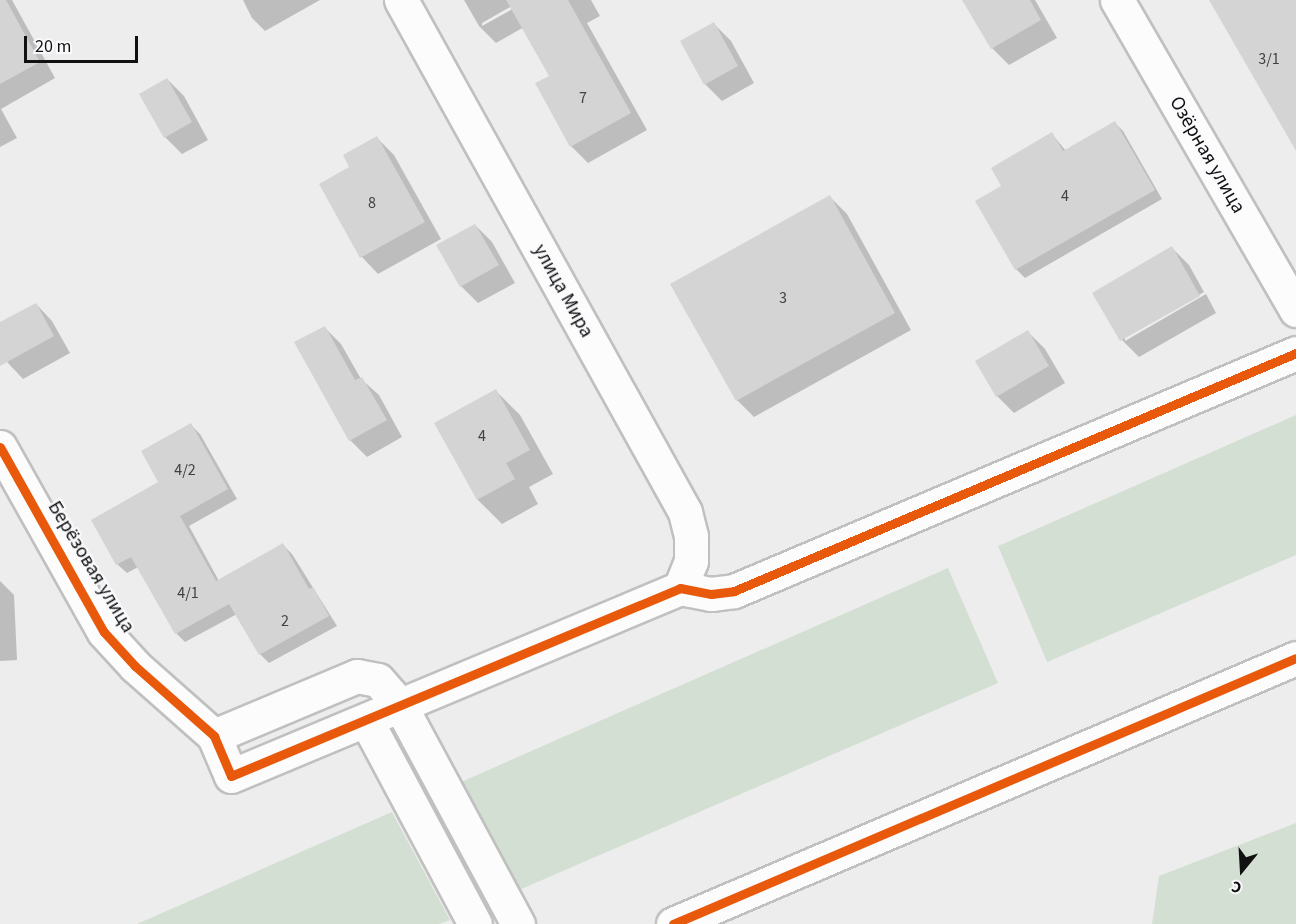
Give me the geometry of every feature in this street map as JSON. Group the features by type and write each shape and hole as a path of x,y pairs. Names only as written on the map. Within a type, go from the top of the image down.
{"street":[{"name":"улица Мира","path":"401,0 686,512 691,536 691,561 680,588"},
{"name":"Озёрная улица","path":"1117,0 1296,310"},
{"path":"476,924 366,720 680,588 711,594 734,591 1296,353"},
{"name":"Берёзовая улица","path":"0,447 104,632 135,666 214,736 231,776 366,720"},
{"path":"673,924 1296,658"},
{"path":"214,736 357,676 378,680 400,705 518,924"}],"green space":[{"path":"1296,415 1296,555 1047,662 998,546"},
{"path":"948,568 998,683 519,890 461,782"},
{"path":"392,812 450,920 439,924 137,924"},
{"path":"1296,823 1296,924 1152,924 1159,876"}],"building":[{"path":"0,0 6,0 40,62 0,84"},
{"path":"506,0 568,0 631,113 570,147 535,83 549,76"},
{"path":"962,0 1030,0 1041,20 991,49"},
{"path":"1209,0 1296,0 1296,151"},
{"path":"714,22 738,66 704,85 680,41"},
{"path":"167,78 192,122 164,138 139,94"},
{"path":"1115,121 1155,190 1015,270 975,201 1001,186 991,168 1052,132 1063,151"},
{"path":"377,136 425,222 360,258 319,184 349,167 343,155"},
{"path":"830,195 895,313 736,401 670,284"},
{"path":"475,224 499,265 460,287 436,245"},
{"path":"1172,246 1200,296 1120,341 1092,293"},
{"path":"36,303 54,336 0,366 0,322"},
{"path":"325,326 355,380 362,377 387,420 349,441 294,342"},
{"path":"1028,330 1049,366 996,397 975,361"},
{"path":"496,389 530,450 506,463 515,479 477,500 434,423"},
{"path":"191,423 228,489 180,516 216,581 283,543 309,589 313,587 329,616 259,655 229,604 175,634 131,557 116,565 91,520 158,482 141,451"}],"cycle path":[{"path":"0,447 104,632 135,666 214,736 231,776 680,588 711,594 734,591 1296,353"},
{"path":"673,924 1296,658"}]}
